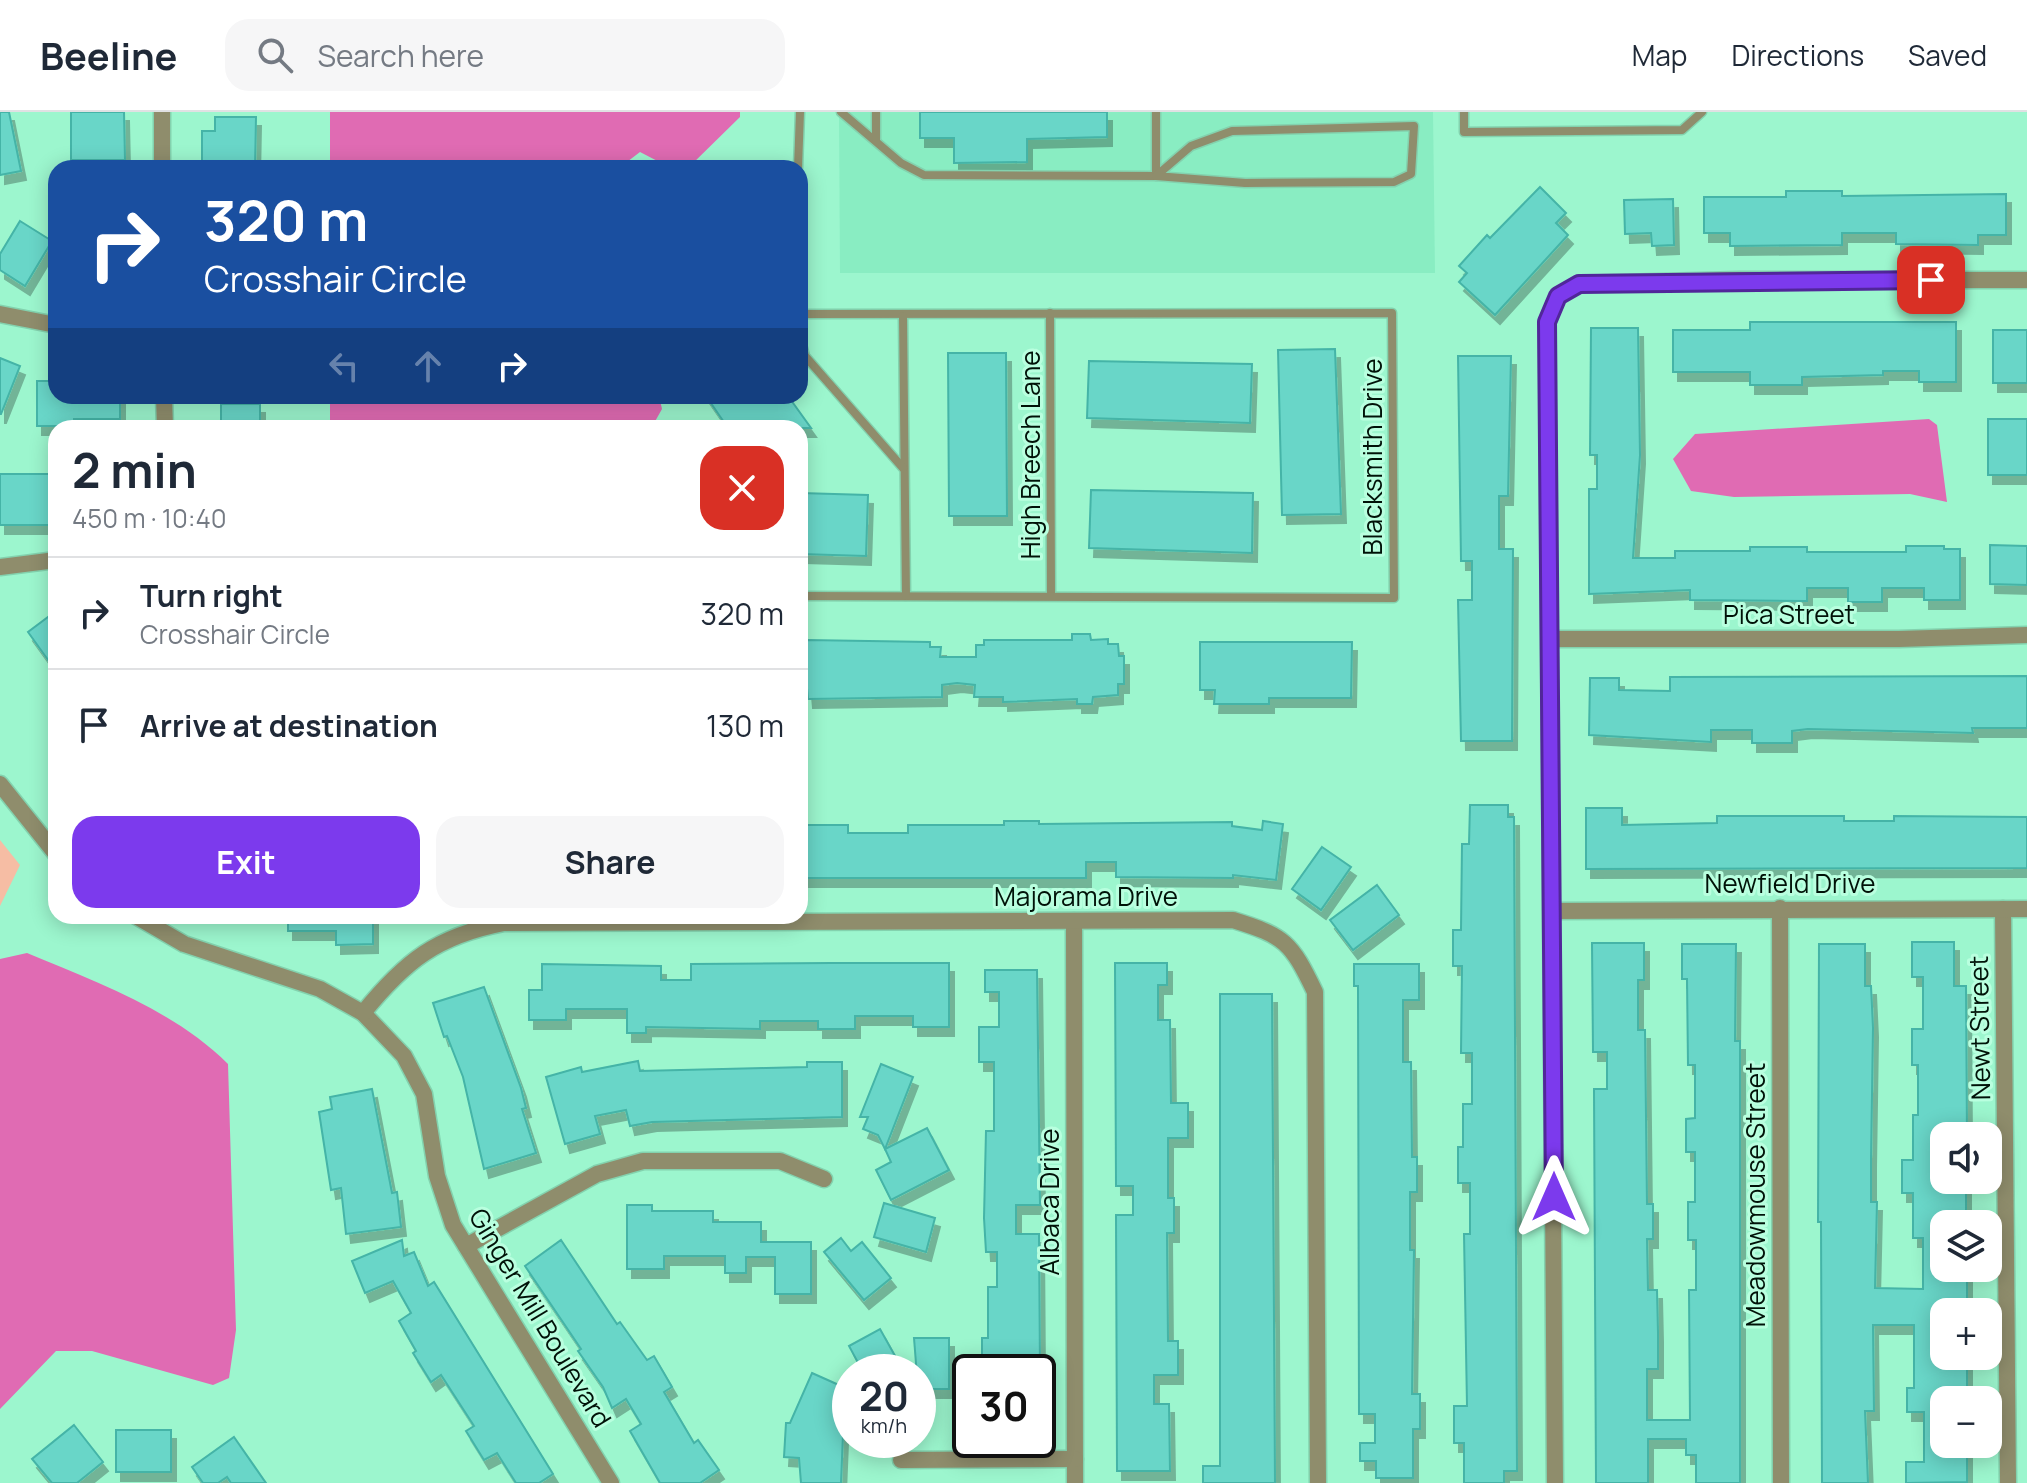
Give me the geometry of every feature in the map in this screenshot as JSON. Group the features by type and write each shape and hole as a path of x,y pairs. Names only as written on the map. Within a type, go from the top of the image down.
{"street":[{"path":"162,112 162,160"},
{"path":"1555,1483 1552,639 1547,322 1558,296 1579,284 1740,280 2027,280"},
{"path":"0,314 48,323"},
{"path":"0,567 48,561"},
{"name":"Pica Street","path":"1552,639 1899,639 2027,635"},
{"path":"0,784 48,844"},
{"name":"Meadowmouse Street","path":"1780,908 1781,1483"},
{"name":"Newt Street","path":"2003,909 2008,1483"},
{"name":"Newfield Drive","path":"1553,911 2027,909"},
{"name":"Majorama Drive","path":"808,922 1233,920 1274,933 1297,955 1315,992 1318,1483"},
{"name":"Albaca Drive","path":"1074,921 1075,1483"},
{"name":"Ginger Mill Boulevard","path":"150,924 184,944 320,989 363,1013 404,1056 424,1094 437,1176 453,1225 611,1483"},
{"name":"Majorama Drive","path":"363,1013 384,987 421,953 473,929 499,924"},
{"path":"466,1246 597,1174 643,1161 780,1161 824,1179"},
{"path":"901,1460 1075,1459"}],"lane":[{"path":"798,160 800,112"},
{"path":"841,112 901,163 924,175 1156,176 1245,183 1394,182 1411,174 1414,112"},
{"path":"876,112 876,140"},
{"path":"1156,112 1156,176"},
{"path":"1464,112 1464,132 1682,130 1702,112"},
{"path":"1156,176 1191,146 1232,131 1414,126"},
{"name":"High Breech Lane","path":"1050,313 1051,596"},
{"name":"Blacksmith Drive","path":"808,314 1392,313 1394,598 808,596"},
{"path":"903,316 906,596"},
{"path":"808,359 903,468"}],"shaded area":[{"path":"330,112 740,112 740,117 696,160 656,160 640,152 630,160 330,160"},
{"path":"839,112 1433,112 1435,273 840,273"},
{"path":"330,404 661,404 662,409 656,420 330,420"},
{"path":"1929,419 1937,425 1947,502 1910,494 1734,497 1691,491 1673,459 1695,434"},
{"path":"0,840 20,865 0,906"},
{"path":"27,953 159,1013 207,1045 228,1064 236,1330 229,1378 213,1385 92,1351 56,1351 0,1409 0,959"}],"building":[{"path":"0,112 9,112 21,171 0,175"},
{"path":"71,112 124,112 125,160 71,160"},
{"path":"920,112 1107,112 1107,137 1027,139 1027,162 954,163 954,138 920,138"},
{"path":"215,117 256,117 255,160 202,160 202,131 215,131"},
{"path":"1540,187 1566,213 1556,223 1568,235 1495,315 1459,282 1467,273 1459,266 1487,235 1490,238"},
{"path":"1786,191 1842,191 1842,196 2006,194 2006,235 1978,235 1978,245 1896,244 1896,233 1842,233 1842,245 1730,246 1730,233 1704,233 1704,197 1786,197"},
{"path":"1673,199 1674,245 1652,246 1651,233 1625,234 1624,200"},
{"path":"20,221 48,238 48,248 25,286 0,270 0,254"},
{"path":"1750,322 1956,322 1956,382 1919,382 1919,371 1883,371 1883,375 1802,377 1802,385 1750,385 1750,372 1673,372 1673,330 1750,330"},
{"path":"1591,328 1638,328 1640,455 1633,558 1675,558 1675,551 1750,551 1750,547 1807,547 1807,552 1906,552 1906,546 1944,546 1944,549 1960,549 1960,600 1924,600 1924,588 1882,588 1882,602 1848,602 1848,588 1807,588 1807,601 1690,600 1690,590 1589,594 1589,489 1597,489 1597,455 1590,455"},
{"path":"1993,330 2027,330 2027,383 1993,383"},
{"path":"1335,349 1341,514 1282,515 1278,350"},
{"path":"948,353 1006,353 1007,516 949,516"},
{"path":"1458,356 1511,356 1508,496 1499,496 1499,549 1513,549 1512,741 1461,741 1458,600 1472,600 1472,561 1461,561"},
{"path":"0,358 20,366 1,414 0,414"},
{"path":"1089,361 1252,364 1250,423 1087,418"},
{"path":"37,381 48,381 48,404 120,404 120,419 48,420 48,426 37,426"},
{"path":"221,404 260,404 260,420 221,420"},
{"path":"712,404 794,404 805,420 722,420"},
{"path":"1988,419 2027,419 2027,475 1988,475"},
{"path":"0,474 48,474 48,525 0,525"},
{"path":"1091,490 1253,493 1252,553 1089,548"},
{"path":"808,493 868,495 866,556 808,554"},
{"path":"1990,545 2027,546 2027,585 1990,584"},
{"path":"48,617 48,660 28,632"},
{"path":"1072,634 1090,634 1091,640 1108,639 1108,644 1118,644 1119,656 1124,656 1124,684 1118,684 1118,695 1093,697 1092,704 1077,704 1077,699 1003,702 1003,697 974,697 975,685 957,683 942,685 942,697 808,699 808,640 930,642 930,647 941,647 940,657 976,657 976,645 984,645 984,640 1072,640"},
{"path":"1200,642 1352,642 1351,698 1269,698 1269,704 1214,704 1215,690 1200,690"},
{"path":"2027,676 2027,728 1972,728 1973,733 1808,729 1792,731 1792,743 1752,743 1752,730 1711,730 1711,742 1589,735 1590,678 1619,678 1619,690 1670,691 1670,677"},
{"path":"1470,805 1508,805 1508,817 1514,817 1517,1471 1504,1471 1504,1483 1464,1483 1464,1443 1454,1443 1454,1406 1467,1406 1464,1234 1470,1234 1470,1183 1458,1183 1458,1147 1463,1147 1463,1104 1472,1104 1472,1053 1461,1053 1462,966 1453,966 1453,930 1461,930 1462,844 1469,844"},
{"path":"1586,808 1622,808 1622,825 1717,823 1717,816 1844,816 1844,821 1894,821 1894,816 2027,817 2027,868 1586,869"},
{"path":"1004,821 1039,821 1039,824 1232,822 1232,826 1262,830 1263,821 1283,824 1276,880 1233,875 1233,878 1116,877 1116,862 1086,862 1086,878 808,878 808,825 848,825 848,833 908,833 908,825 1004,825"},
{"path":"1322,847 1351,867 1321,910 1292,889"},
{"path":"1377,885 1399,915 1353,950 1330,920"},
{"path":"288,924 373,924 373,944 336,945 336,931 288,931"},
{"path":"1912,942 1954,942 1954,986 1966,986 1967,1122 1930,1122 1930,1194 1966,1194 1966,1210 1930,1210 1930,1282 1967,1282 1967,1298 1930,1298 1930,1370 1967,1370 1967,1386 1930,1386 1930,1458 1967,1458 1967,1482 1906,1483 1906,1462 1924,1462 1924,1412 1907,1412 1907,1388 1914,1388 1914,1325 1873,1325 1874,1411 1865,1411 1868,1483 1822,1483 1821,1222 1818,1222 1819,944 1865,944 1865,986 1871,986 1873,1028 1871,1202 1877,1202 1875,1288 1923,1289 1923,1238 1913,1238 1913,1193 1902,1193 1902,1160 1913,1160 1913,1115 1918,1115 1918,1065 1912,1065 1912,1029 1923,1029 1923,977 1912,977"},
{"path":"1592,943 1644,943 1644,980 1638,980 1638,1030 1645,1030 1647,1204 1653,1204 1653,1239 1647,1239 1648,1290 1657,1290 1658,1333 1658,1369 1647,1369 1647,1420 1690,1420 1689,1290 1696,1290 1696,1240 1688,1240 1688,1202 1695,1202 1695,1152 1686,1152 1686,1119 1695,1118 1695,1065 1688,1065 1687,979 1682,979 1682,944 1736,944 1735,1041 1740,1041 1740,1483 1696,1483 1696,1455 1686,1455 1686,1439 1648,1439 1648,1483 1596,1483 1594,1089 1607,1089 1607,1052 1593,1052"},
{"path":"949,963 949,1027 913,1027 913,1016 855,1016 855,1029 818,1029 818,1021 760,1021 760,1029 646,1027 646,1033 627,1033 627,1009 566,1009 566,1020 529,1020 529,990 542,990 542,964 661,966 661,980 691,980 691,964"},
{"path":"1115,963 1167,963 1167,985 1158,985 1158,1020 1170,1020 1171,1103 1188,1103 1188,1138 1168,1138 1168,1198 1174,1198 1174,1233 1167,1233 1168,1341 1178,1341 1178,1375 1154,1375 1154,1404 1169,1404 1170,1471 1117,1471 1116,1215 1133,1215 1133,1186 1116,1186"},
{"path":"1354,964 1419,964 1419,1000 1403,1000 1403,1062 1411,1062 1412,1157 1417,1157 1417,1192 1410,1192 1410,1250 1414,1250 1412,1394 1420,1394 1420,1429 1413,1429 1413,1478 1376,1478 1376,1461 1360,1461 1360,1443 1375,1443 1375,1414 1359,1414 1358,986 1354,986"},
{"path":"985,970 1037,970 1040,1205 1016,1205 1016,1234 1039,1234 1040,1354 982,1354 982,1338 988,1338 988,1287 997,1287 997,1252 986,1252 984,1218 986,1131 994,1131 994,1062 979,1062 979,1027 999,1027 999,992 985,992"},
{"path":"484,987 521,1088 526,1108 522,1109 536,1153 484,1169 463,1077 447,1036 444,1037 433,1003"},
{"path":"1220,994 1272,994 1275,1483 1203,1483 1203,1466 1220,1466"},
{"path":"638,1061 640,1071 807,1067 807,1062 842,1062 842,1117 652,1122 630,1126 626,1110 595,1116 600,1134 565,1144 546,1077 581,1067 582,1072"},
{"path":"881,1064 913,1077 885,1149 878,1135 863,1129 868,1117 860,1117"},
{"path":"372,1089 392,1193 397,1192 401,1227 346,1234 341,1188 331,1190 319,1112 332,1109 330,1097"},
{"path":"927,1128 949,1170 891,1200 876,1170 891,1162 885,1149"},
{"path":"884,1203 935,1218 926,1252 874,1237"},
{"path":"627,1205 652,1205 652,1211 713,1211 713,1222 761,1222 761,1242 811,1242 811,1294 775,1294 775,1257 746,1257 746,1273 725,1273 725,1256 664,1256 664,1269 627,1269"},
{"path":"841,1238 851,1251 862,1242 891,1278 864,1300 824,1252"},
{"path":"402,1240 404,1256 414,1252 428,1286 434,1282 553,1474 539,1483 516,1483 497,1453 484,1460 466,1431 474,1426 441,1375 431,1382 413,1353 416,1351 399,1321 411,1313 393,1281 365,1293 352,1261"},
{"path":"561,1240 617,1324 620,1322 647,1360 654,1356 672,1387 664,1392 694,1443 698,1440 719,1470 700,1483 660,1483 630,1431 641,1424 626,1399 612,1408 603,1387 578,1351 581,1349 525,1266"},
{"path":"880,1329 894,1354 853,1354 849,1346"},
{"path":"914,1338 949,1338 949,1389 936,1389 936,1354 915,1354"},
{"path":"812,1373 832,1382 832,1458 842,1458 841,1483 801,1483 799,1458 784,1457 786,1423 790,1423"},
{"path":"74,1425 103,1462 77,1483 52,1483 32,1459"},
{"path":"116,1430 171,1430 171,1472 116,1472"},
{"path":"234,1437 266,1483 231,1483 227,1477 218,1483 203,1483 192,1467"}],"route":[{"path":"1554,1197 1552,639 1547,322 1558,296 1579,284 1931,280"}]}
